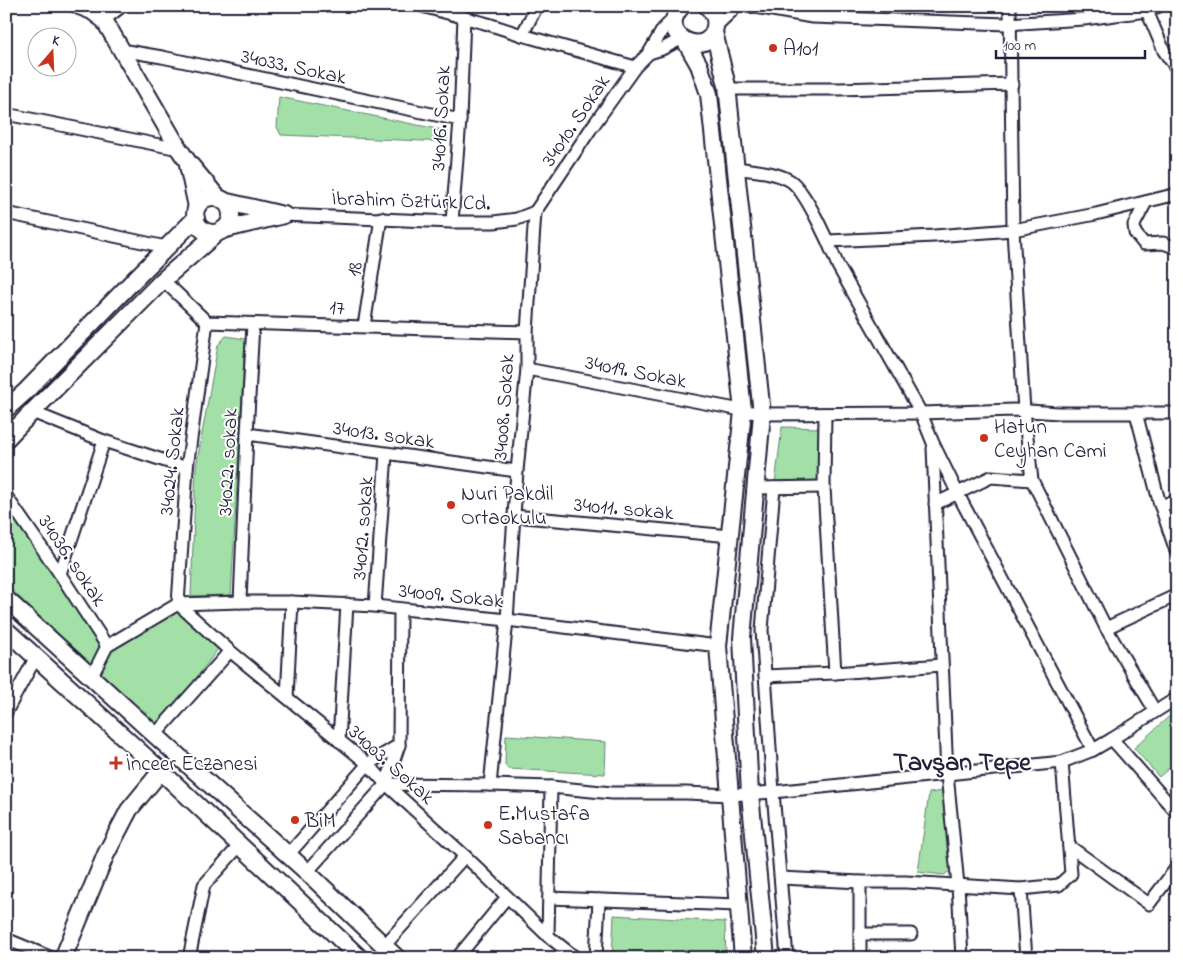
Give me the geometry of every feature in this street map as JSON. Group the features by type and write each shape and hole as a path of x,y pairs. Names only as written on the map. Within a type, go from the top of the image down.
{"street":[{"path":"6,439 163,280 230,222 230,210 183,156 104,20 92,11 79,6"},
{"path":"104,20 122,6"},
{"path":"422,6 635,67"},
{"path":"522,35 537,6"},
{"path":"676,11 675,29 677,34 692,44 699,44 710,37 737,6"},
{"path":"749,6 812,17 1011,24 1084,19 1147,10 1159,6"},
{"path":"1010,6 1013,230 1024,410 1032,480 1106,628 1155,711"},
{"path":"711,7 715,19 715,29 727,89 762,414 742,638 750,794 766,958"},
{"path":"1147,10 1164,51 1177,69"},
{"path":"649,53 676,11"},
{"name":"34016. Sokak","path":"452,222 460,120 464,17"},
{"path":"649,53 684,40"},
{"path":"684,40 699,65 709,94 740,411 730,536 718,646 742,958"},
{"name":"34033. Sokak","path":"121,50 460,120"},
{"name":"34010. Sokak","path":"535,212 635,67 649,53"},
{"path":"727,89 839,89 1012,84"},
{"path":"6,114 183,156"},
{"path":"183,156 198,224 206,232 220,232 284,215"},
{"path":"736,168 771,174 790,180 800,191 828,241 838,266 921,413 933,443 958,493 1093,750"},
{"path":"828,241 1013,230 1096,214 1177,194"},
{"path":"6,409 26,392 166,247 197,213 201,202 212,198 284,215"},
{"path":"1146,202 1134,225 1135,233 1144,244 1163,243 1177,248"},
{"name":"İbrahim Öztürk Cd.","path":"284,215 494,222 517,219 535,212"},
{"name":"34008. Sokak","path":"490,785 507,620 526,369 535,212"},
{"path":"6,213 166,247"},
{"name":"18","path":"364,326 380,218"},
{"path":"163,280 207,322"},
{"name":"17","path":"207,322 527,332"},
{"name":"34024. Sokak","path":"178,604 187,468 207,322"},
{"name":"34022. sokak","path":"240,602 253,324"},
{"name":"34019. Sokak","path":"526,369 762,414 921,413 1014,410 1059,413 1177,413"},
{"path":"32,412 104,441 187,468"},
{"path":"1136,413 1160,505 1177,554"},
{"path":"825,414 824,487 835,673"},
{"name":"34013. sokak","path":"247,434 517,471"},
{"path":"60,574 104,441"},
{"path":"933,443 947,774 958,885 962,958"},
{"name":"34012. sokak","path":"375,606 386,454"},
{"path":"935,504 992,477 1032,480"},
{"path":"755,488 824,487"},
{"path":"774,488 762,630 787,958"},
{"name":"34036. sokak","path":"6,496 107,646"},
{"path":"1160,505 1177,502"},
{"name":"34011. sokak","path":"514,516 730,536"},
{"path":"1106,628 1177,595"},
{"path":"6,599 307,872 397,958"},
{"path":"287,697 292,602"},
{"name":"34009. Sokak","path":"178,604 292,602 375,606 718,646"},
{"path":"91,678 107,646 178,604"},
{"name":"34003. Sokak","path":"178,604 230,651 368,764 386,784 465,856 548,936 576,958"},
{"path":"339,741 347,604"},
{"path":"307,872 386,784 399,745 400,609"},
{"path":"6,630 162,771 360,958"},
{"path":"155,735 230,651"},
{"path":"6,712 36,657"},
{"path":"765,676 942,665"},
{"path":"386,784 490,785 551,787 612,793 730,795 1062,762 1093,750 1177,698"},
{"path":"1112,739 1177,813"},
{"path":"288,855 368,764 399,745"},
{"path":"781,878 906,882 1021,889 1059,885 1071,874 1062,762"},
{"path":"63,958 106,854 129,810 162,771"},
{"path":"548,936 551,787"},
{"path":"189,958 204,885 240,845"},
{"path":"1069,846 1149,904 1177,867"},
{"path":"384,946 465,856"},
{"path":"860,882 860,958"},
{"path":"1021,889 1026,958"},
{"path":"457,958 507,897"},
{"path":"549,898 738,906"},
{"path":"596,958 599,900"},
{"path":"860,934 911,934"},
{"path":"6,939 52,958"}],"green space":[{"path":"279,97 447,131 447,142 281,135 277,127"},
{"path":"226,336 245,339 231,595 191,596 196,467 218,345"},
{"path":"782,427 820,428 821,485 775,484"},
{"path":"6,502 107,646 178,604 218,649 157,725 6,585"},
{"path":"1174,712 1177,715 1177,761 1159,777 1134,748"},
{"path":"506,735 606,742 605,774 508,769 505,765"},
{"path":"943,791 950,871 944,875 918,872 929,793"},
{"path":"614,915 725,922 726,958 612,958"}],"place":[{"name":"A101","path":"773,48"},
{"name":"Hatun Ceyhan Cami","path":"984,438"},
{"name":"Nuri Pakdil Ortaokulu","path":"451,505"},
{"name":"İnceer Eczanesi","path":"116,763"},
{"name":"BiM","path":"295,820"},
{"name":"E.Mustafa Sabancı","path":"488,825"}],"district":[{"name":"Tavşan Tepe","path":"962,761"}]}
